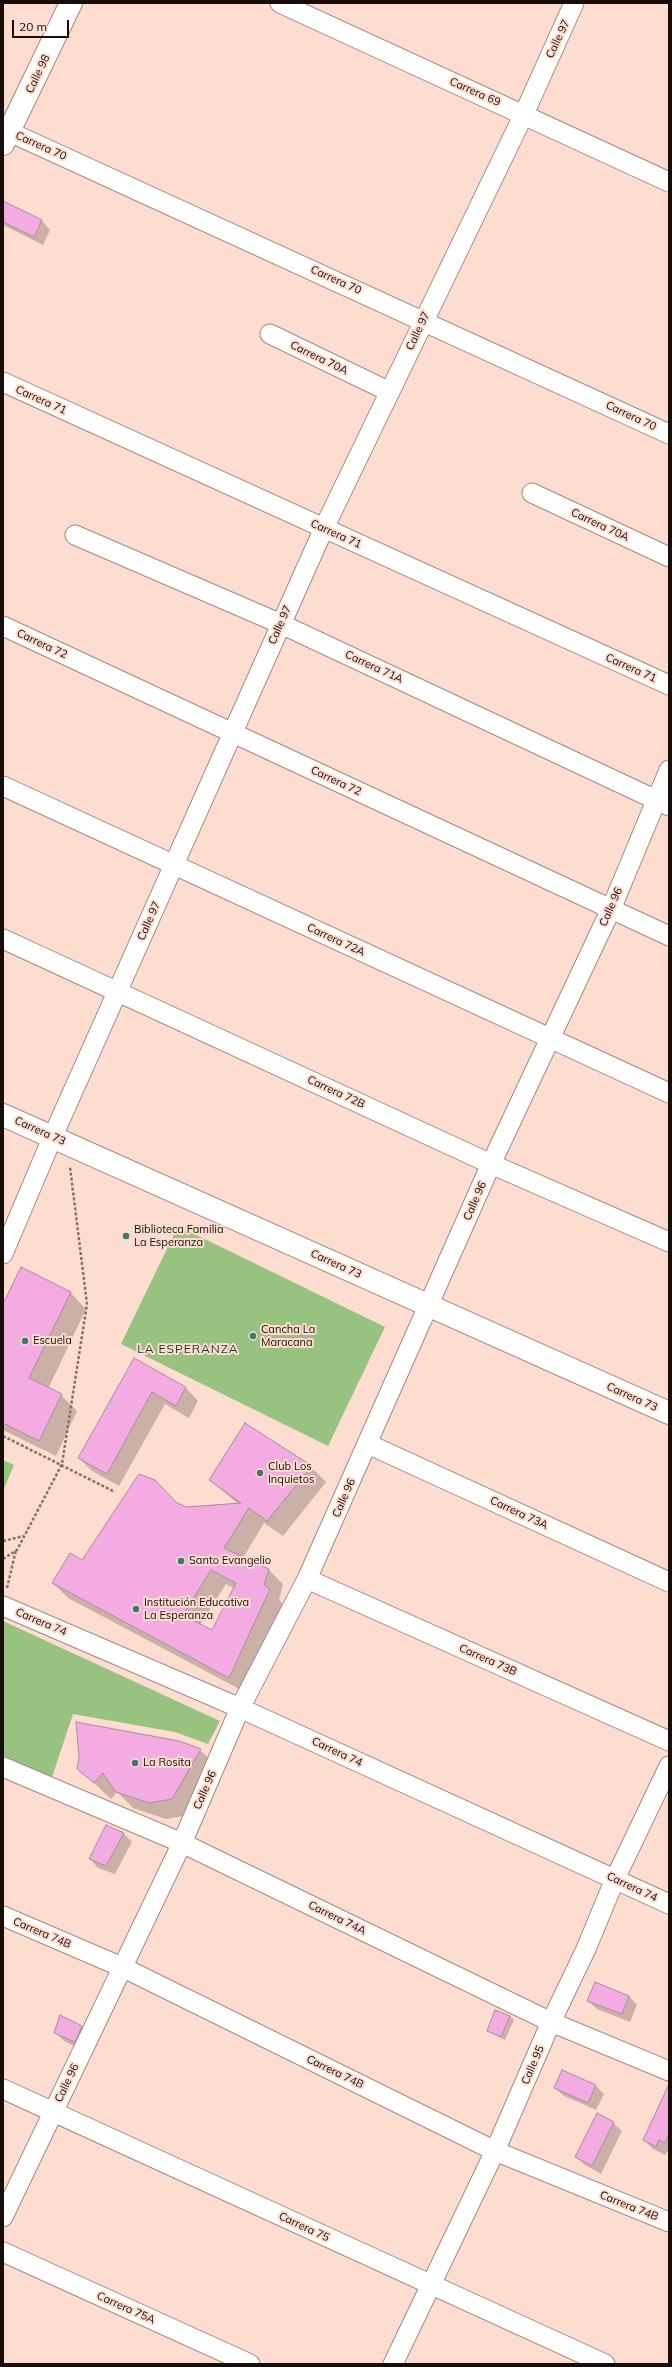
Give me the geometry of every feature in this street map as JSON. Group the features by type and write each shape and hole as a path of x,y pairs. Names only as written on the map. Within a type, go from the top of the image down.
{"street":[{"name":"Calle 98","path":"5,135 41,69 71,3"},
{"name":"Carrera 69","path":"280,3 669,182"},
{"name":"Calle 97","path":"3,1254 58,1139 118,991 324,528 423,320 524,114 574,3"},
{"name":"Carrera 70","path":"5,135 423,320 669,434"},
{"name":"Carrera 70A","path":"270,334 390,392"},
{"name":"Carrera 71","path":"3,382 669,685"},
{"name":"Carrera 70A","path":"532,493 669,557"},
{"name":"Carrera 71A","path":"75,535 281,624 663,804"},
{"name":"Carrera 72","path":"3,626 669,936"},
{"name":"Calle 96","path":"3,2217 53,2111 124,1968 182,1843 240,1708 307,1579 491,1164 552,1039 611,910 663,804 669,770"},
{"name":"Carrera 72A","path":"3,786 669,1093"},
{"name":"Carrera 72B","path":"3,939 491,1164 669,1242"},
{"name":"Carrera 73","path":"3,1114 669,1413"},
{"name":"Carrera 73A","path":"368,1444 669,1582"},
{"name":"Carrera 73B","path":"307,1579 669,1741"},
{"name":"Carrera 74","path":"4,1601 669,1904"},
{"name":"Calle 95","path":"393,2364 433,2286 495,2151 551,2022 586,1949 615,1879 669,1766"},
{"name":"Carrera 74A","path":"3,1767 182,1843 551,2022 669,2071"},
{"name":"Carrera 74B","path":"3,1916 124,1968 495,2151 669,2222"},
{"name":"Carrera 75","path":"3,2089 605,2364"},
{"name":"Carrera 75A","path":"3,2252 250,2364"}],"path":[{"path":"4,1601 17,1550 62,1464 87,1304 71,1170 58,1139"},
{"path":"3,1436 62,1464 115,1492"},
{"path":"3,1541 24,1536"},
{"path":"3,1559 17,1550"}],"green space":[{"name":"Cancha La Maracana","path":"178,1226 385,1327 328,1446 121,1344"},
{"path":"3,1460 14,1465 3,1491"},
{"path":"3,1621 220,1721 208,1744 175,1732 73,1714 52,1777 3,1756"}],"building":[{"path":"3,201 42,220 34,237 3,222"},
{"name":"Escuela","path":"21,1267 71,1292 29,1378 62,1394 39,1441 3,1423 3,1304"},
{"path":"134,1358 186,1387 176,1406 152,1392 107,1474 78,1458"},
{"path":"245,1423 312,1466 267,1521 249,1508 224,1548 269,1569 264,1585 270,1589 229,1678 52,1583 70,1553 82,1560 139,1474 155,1480 177,1503 187,1507 241,1503 209,1480","holes":["211,1570 236,1583 212,1630 183,1615"]},
{"name":"La Rosita","path":"76,1722 179,1741 201,1749 172,1799 149,1803 116,1792 103,1773 94,1783 77,1769 79,1757"},
{"path":"106,1825 124,1833 106,1866 89,1859"},
{"path":"595,1982 629,1996 622,2014 587,2001"},
{"path":"495,2010 510,2016 501,2037 487,2031"},
{"path":"60,2015 82,2026 75,2042 54,2033"},
{"path":"562,2070 596,2085 588,2103 554,2088"},
{"path":"669,2084 669,2134 665,2143 659,2140 656,2147 643,2140"},
{"path":"597,2113 614,2122 592,2166 575,2157"}],"place":[{"name":"Biblioteca Familia La Esperanza","path":"126,1236"},
{"name":"Cancha La Maracana","path":"253,1336"},
{"name":"Escuela","path":"25,1341"},
{"name":"Club Los Inquietos","path":"260,1473"},
{"name":"Santo Evangelio","path":"181,1561"},
{"name":"Institución Educativa La Esperanza","path":"136,1609"},
{"name":"La Rosita","path":"135,1763"}],"district":[{"name":"LA ESPERANZA","path":"188,1349"}]}
